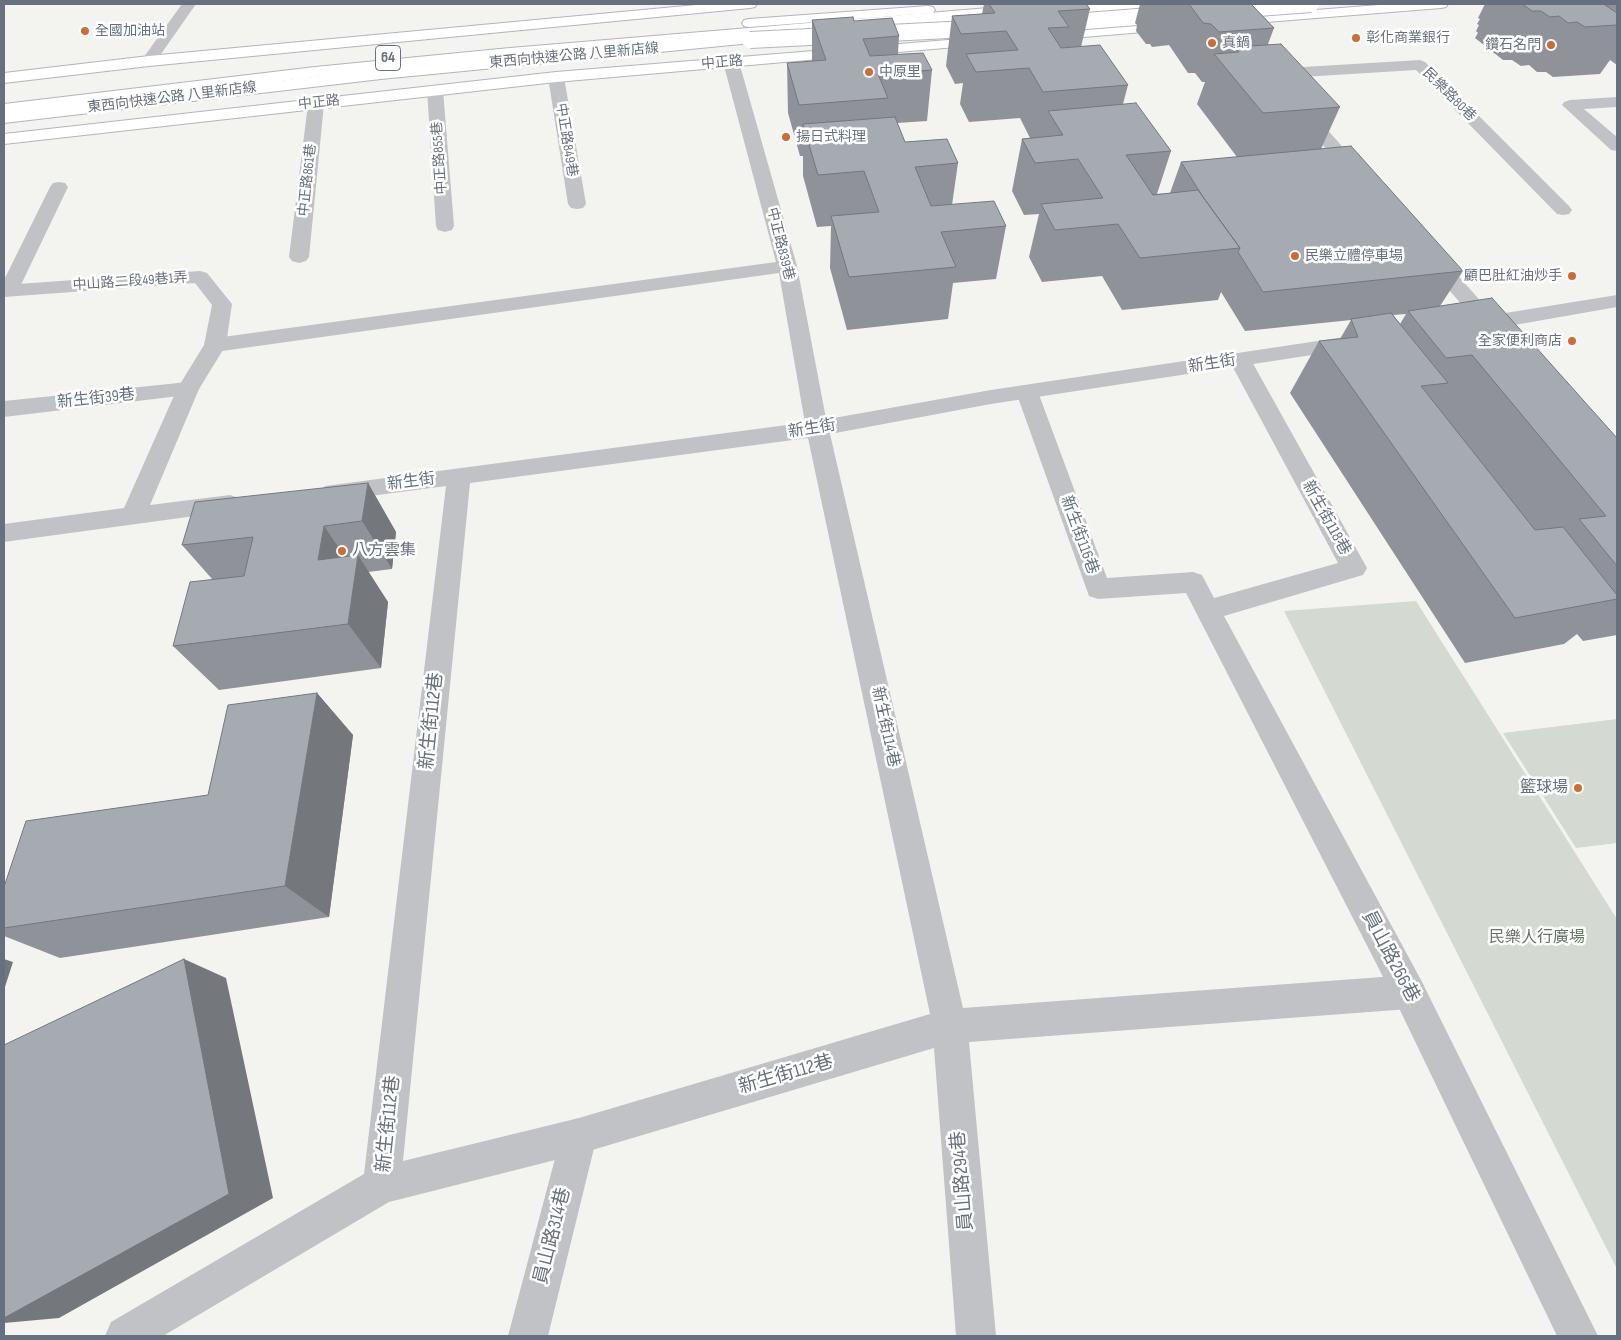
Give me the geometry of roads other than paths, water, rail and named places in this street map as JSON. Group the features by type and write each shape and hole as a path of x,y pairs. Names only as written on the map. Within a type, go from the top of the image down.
{"main road":[{"path":"4,78 149,61 750,4"},
{"path":"774,21 882,4"},
{"name":"東西向快速公路 八里新店線","path":"4,100 320,65 774,21 1009,4"},
{"path":"4,109 305,73 510,53 1083,4"},
{"name":"東西向快速公路 八里新店線","path":"4,118 380,74 1146,4"},
{"path":"1035,31 1204,16 1311,4"},
{"path":"1204,16 1441,4"},
{"path":"750,40 1006,27"},
{"name":"中正路","path":"4,139 556,77 996,40"}],"street":[{"path":"149,61 189,4"},
{"path":"1204,16 1236,36"},
{"path":"1255,59 1372,191"},
{"name":"中正路839巷","path":"731,62 787,266 817,429"},
{"name":"民樂路80巷","path":"1269,74 1420,65 1563,210"},
{"name":"中正路849巷","path":"556,77 577,204"},
{"name":"中正路855巷","path":"435,90 445,226"},
{"path":"1617,102 1570,105 1617,146"},
{"name":"中正路861巷","path":"299,257 316,104"},
{"path":"6,291 60,187"},
{"path":"1418,242 1508,344"},
{"path":"215,345 787,266"},
{"name":"中山路二段49巷1弄","path":"6,291 200,277 222,304 215,345 188,389 133,516"},
{"path":"1451,329 1617,302"},
{"name":"新生街","path":"311,494 817,429 1027,392 1374,340"},
{"name":"新生街118巷","path":"1208,610 1354,568 1240,360"},
{"name":"新生街39巷","path":"4,409 188,389"},
{"name":"新生街116巷","path":"1027,392 1098,589 1193,582"},
{"name":"新生街114巷","path":"817,429 950,1026"},
{"name":"新生街112巷","path":"459,476 382,1185 579,1136 950,1026 1409,992"},
{"path":"4,533 252,502"},
{"name":"員山路266巷","path":"1193,582 1409,992 1578,1336"},
{"name":"員山路294巷","path":"950,1026 976,1336"},
{"name":"員山路314巷","path":"528,1336 579,1136"},
{"path":"125,1336 382,1185"}],"place":[{"name":"全國加油站","path":"85,31"},
{"name":"彰化商業銀行","path":"1356,38"},
{"name":"真鍋","path":"1212,43"},
{"name":"鑽石名門","path":"1551,45"},
{"name":"中原里","path":"869,72"},
{"name":"揚日式料理","path":"786,137"},
{"name":"民樂立體停車場","path":"1295,256"},
{"name":"顧巴肚紅油炒手","path":"1572,276"},
{"name":"全家便利商店","path":"1572,341"},
{"name":"八方雲集","path":"342,551"},
{"name":"籃球場","path":"1578,788"}],"park label":[{"name":"民樂人行廣場","path":"1537,938"}]}
